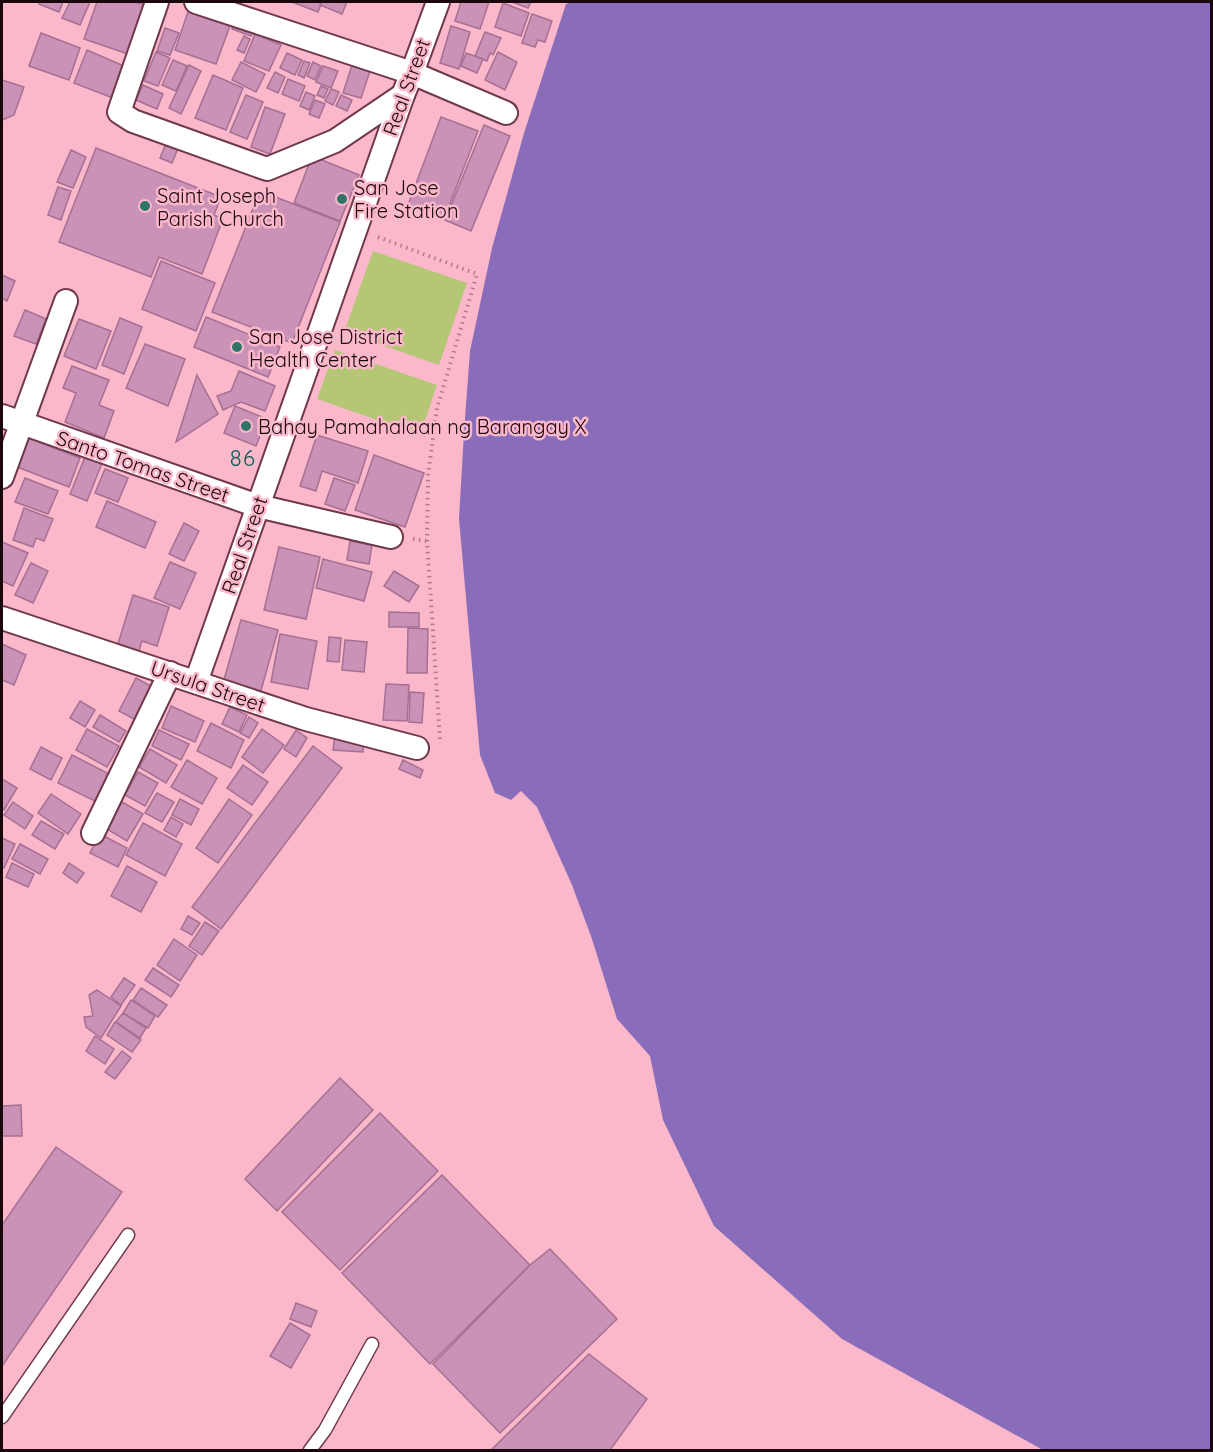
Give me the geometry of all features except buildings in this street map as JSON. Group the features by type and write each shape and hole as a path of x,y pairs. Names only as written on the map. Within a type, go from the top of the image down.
{"street":[{"path":"157,2 119,112 134,121 267,169 335,141 403,94"},
{"path":"196,2 412,73 506,113"},
{"name":"Real Street","path":"196,682 403,94 438,2"},
{"path":"2,477 11,420 66,301"},
{"name":"Santo Tomas Street","path":"11,420 258,506 391,537"},
{"name":"Ursula Street","path":"2,618 306,719 417,748"},
{"path":"93,833 170,673"}],"lane":[{"path":"2,1418 128,1235"},
{"path":"310,1450 325,1430 372,1344"}],"path":[{"path":"355,229 477,274 437,408 428,474 427,541 441,752 417,748"}],"green space":[{"path":"373,251 467,283 439,365 344,332"},
{"path":"335,350 437,385 420,435 317,399"}],"shaded area":[{"path":"572,2 1211,2 1211,1450 1043,1450 842,1339 714,1226 663,1120 650,1056 617,1019 572,885 537,807 521,791 511,800 495,793 480,755 459,519 470,351 492,248 524,133 566,4"}],"place":[{"name":"San Jose Fire Station","path":"342,199"},
{"name":"Saint Joseph Parish Church","path":"145,206"},
{"name":"San Jose District Health Center","path":"237,347"},
{"name":"Bahay Pamahalaan ng Barangay X","path":"246,426"}],"district":[{"name":"86","path":"243,458"}]}
